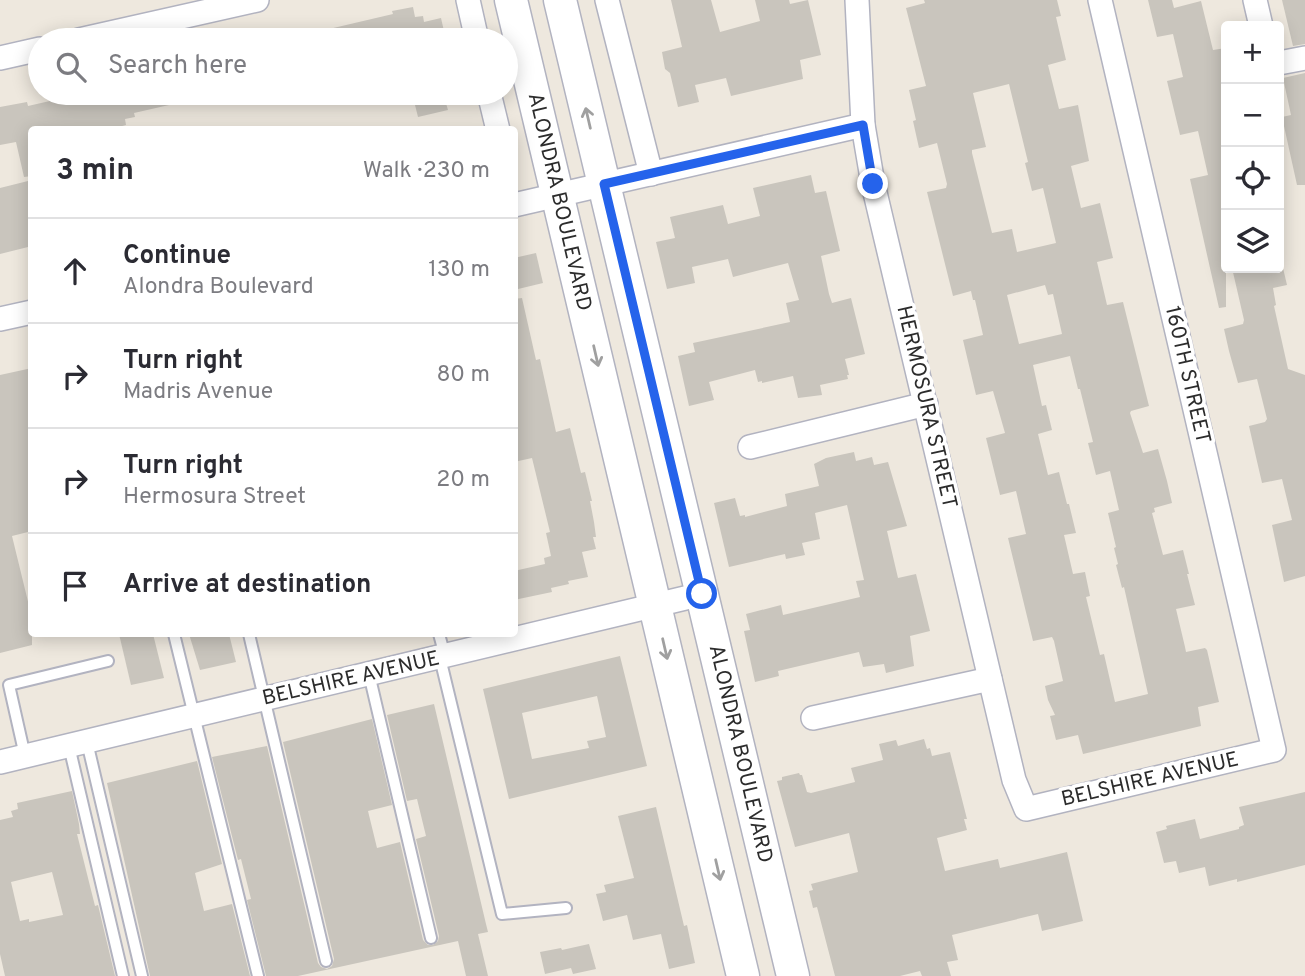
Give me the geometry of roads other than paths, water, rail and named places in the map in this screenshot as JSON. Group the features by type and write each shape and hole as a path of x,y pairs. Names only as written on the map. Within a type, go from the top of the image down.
{"main road":[{"name":"ALONDRA BOULEVARD","path":"511,0 518,28"},
{"name":"ALONDRA BOULEVARD","path":"560,0 793,976"},
{"name":"ALONDRA BOULEVARD","path":"518,29 743,976"}],"street":[{"path":"132,28 257,0"},
{"path":"468,0 474,28"},
{"path":"607,0 651,174"},
{"name":"HERMOSURA STREET","path":"857,0 863,125 873,184 1014,780 1026,809"},
{"name":"160TH STREET","path":"1100,0 1274,750"},
{"path":"1255,0 1260,21"},
{"path":"0,58 28,52"},
{"path":"1284,62 1305,58"},
{"name":"ALONDRA BOULEVARD","path":"492,105 497,126"},
{"path":"518,202 863,125"},
{"path":"0,319 28,313"},
{"path":"750,447 926,404"},
{"name":"BELSHIRE AVENUE","path":"0,762 702,594"},
{"path":"813,718 990,679"},
{"name":"BELSHIRE AVENUE","path":"1026,809 1274,750"}],"lane":[{"path":"175,637 258,976"},
{"path":"250,637 326,961"},
{"path":"439,637 502,914 566,908"},
{"path":"25,756 9,685 108,661"},
{"path":"369,674 431,938"},
{"path":"78,744 122,976"},
{"path":"78,744 142,976"}]}
